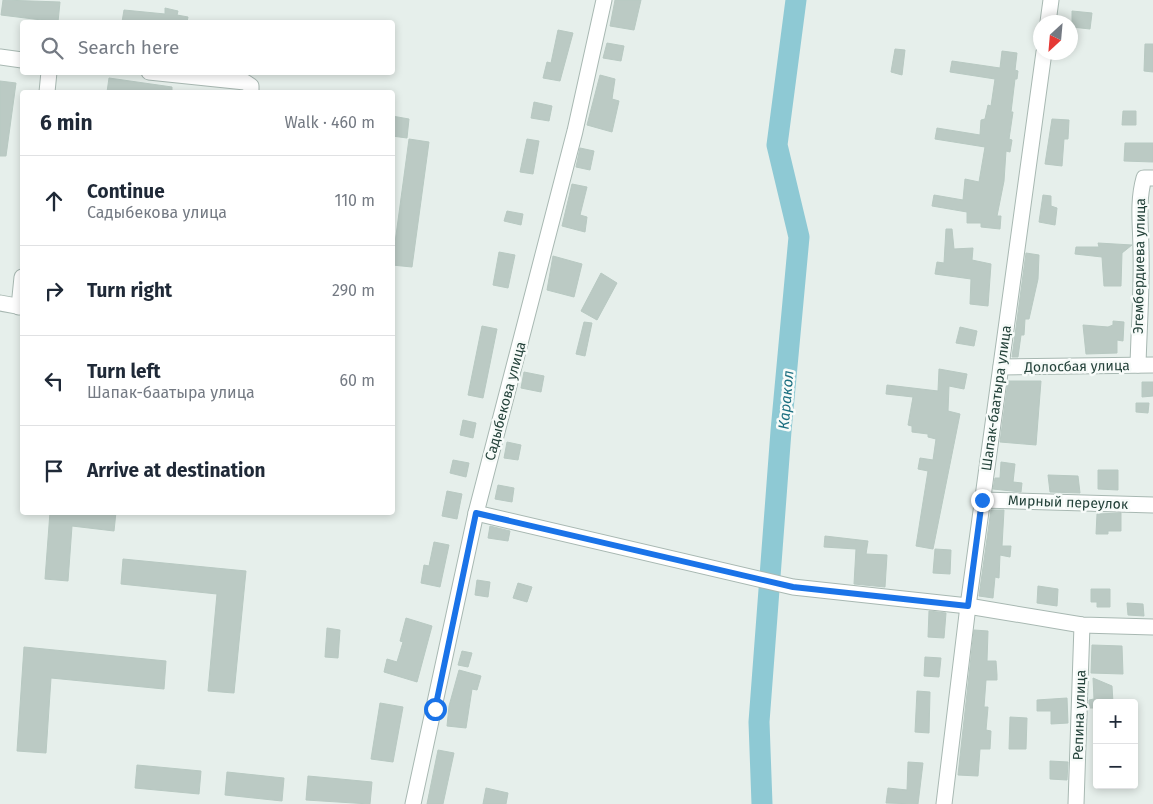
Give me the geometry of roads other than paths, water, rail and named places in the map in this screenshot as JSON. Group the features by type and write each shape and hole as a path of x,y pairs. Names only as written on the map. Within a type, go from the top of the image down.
{"street":[{"name":"Садыбекова улица","path":"413,804 476,513 575,131 604,0"},
{"path":"1049,15 1051,0"},
{"path":"0,57 20,60"},
{"name":"Шапак-баатыра улица","path":"944,804 982,500 1043,60"},
{"path":"47,90 49,75"},
{"path":"178,75 245,82 251,86 251,90"},
{"name":"Эгембердиева улица","path":"1145,365 1147,250 1139,221 1140,193 1144,178 1153,178"},
{"path":"0,304 20,307"},
{"name":"Долосбая улица","path":"1001,367 1145,365"},
{"name":"Мирный переулок","path":"982,500 1153,505"},
{"path":"476,513 744,578 793,587 968,606 1082,625 1153,627"},
{"name":"Репина улица","path":"1076,804 1082,625"}],"waterway":[{"name":"Каракол","path":"762,804 759,722 781,431 799,237 777,145 796,0"}]}
